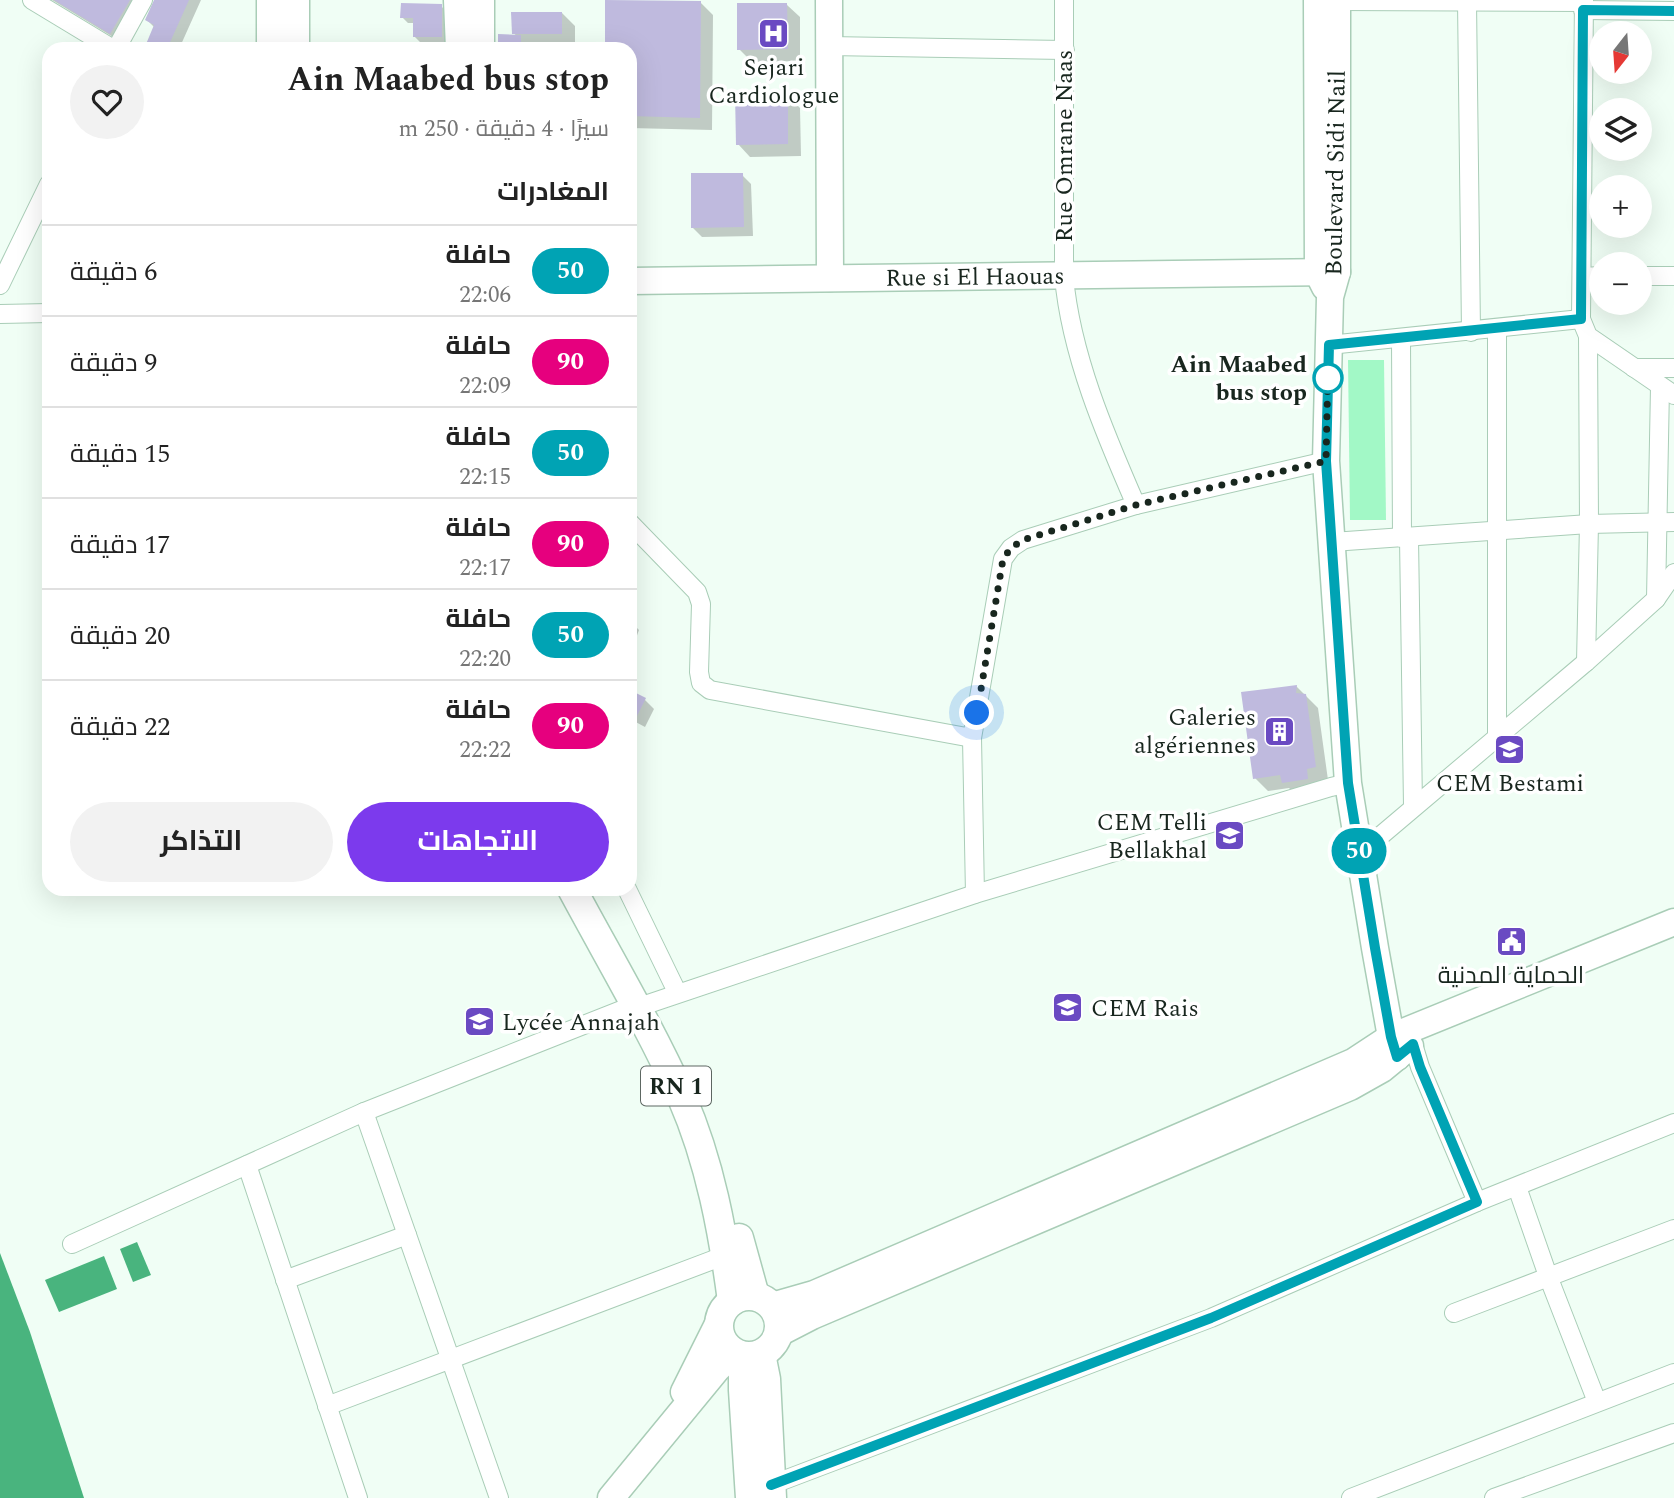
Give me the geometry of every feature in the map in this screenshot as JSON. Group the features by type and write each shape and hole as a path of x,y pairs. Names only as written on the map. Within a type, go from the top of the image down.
{"main road":[{"path":"270,0 270,42"},
{"path":"296,0 296,42"},
{"path":"458,0 460,42"},
{"path":"480,0 480,42"},
{"path":"830,0 830,278"},
{"name":"Boulevard Sidi Nail","path":"1317,0 1329,281"},
{"name":"Boulevard Sidi Nail","path":"1329,281 1337,0"},
{"name":"Rue si El Haouas","path":"637,281 1064,277 1329,281"},
{"path":"1329,281 1326,461 1348,783 1359,854 1400,1046"},
{"name":"RN 1","path":"576,896 684,1076 718,1155 745,1306"},
{"name":"RN 1","path":"594,896 682,1099 709,1175 726,1255 745,1306"},
{"path":"754,1349 722,1340 745,1306 814,1294 1353,1062 1400,1046 1659,941 1674,922"},
{"path":"611,1498 717,1369 812,1316 1367,1079 1400,1046"},
{"path":"745,1306 780,1324 754,1349 743,1390 764,1494"},
{"path":"667,1429 745,1306"}],"street":[{"path":"32,0 102,42"},
{"path":"118,42 143,0"},
{"name":"Rue Omrane Naas","path":"1064,0 1064,277 1067,313 1073,338 1112,449 1136,505"},
{"path":"1337,0 1584,4 1674,11"},
{"path":"1466,1 1471,332"},
{"path":"1584,4 1582,277 1589,524 1586,662"},
{"path":"830,46 1065,50"},
{"path":"0,285 42,198"},
{"path":"1652,276 1674,276"},
{"path":"1582,277 1589,277"},
{"path":"0,314 42,313"},
{"path":"1329,345 1497,329 1585,328 1667,391 1666,523 1656,599"},
{"path":"1497,329 1497,737"},
{"path":"1401,338 1413,806"},
{"path":"1634,368 1674,368"},
{"path":"975,894 972,738 1003,559 1011,548 1034,536 1136,505 1326,461"},
{"path":"1332,542 1589,524 1666,523"},
{"path":"637,530 697,592 701,604 699,672 701,683 710,690 972,738"},
{"path":"1359,854 1586,662 1656,599 1674,573"},
{"path":"72,1244 364,1112 641,1004 975,894 1348,783"},
{"path":"630,896 677,992"},
{"path":"1400,1046 1420,1067 1477,1202"},
{"path":"364,1112 499,1498"},
{"path":"764,1494 1211,1318 1477,1202 1674,1123"},
{"path":"247,1165 358,1498"},
{"path":"1517,1187 1597,1402"},
{"path":"1454,1313 1674,1230"},
{"path":"285,1280 407,1235"},
{"path":"327,1406 726,1255"},
{"path":"1351,1498 1674,1373"},
{"path":"1494,1498 1674,1433"}],"shaded area":[{"path":"1348,360 1384,360 1386,520 1350,520"},
{"path":"137,1242 151,1275 133,1282 120,1249"},
{"path":"0,1253 30,1332 84,1498 0,1498"},
{"path":"104,1256 117,1289 59,1312 45,1280"}],"building":[{"path":"54,0 130,0 110,34"},
{"path":"154,0 189,0 170,42 147,42 154,25 145,20"},
{"path":"605,0 701,1 700,118 637,116 637,42 605,42"},
{"path":"401,3 442,4 442,37 413,37 413,18 400,18"},
{"path":"737,3 787,3 788,49 737,50"},
{"path":"511,12 562,12 562,34 512,34"},
{"path":"498,34 521,35 521,42 498,42"},
{"path":"788,93 788,144 736,145 735,94"},
{"path":"691,173 743,173 744,227 691,228"},
{"name":"Galeries algériennes","path":"1297,685 1296,693 1306,694 1316,767 1307,769 1308,779 1282,783 1280,775 1253,779 1241,692"},
{"path":"637,694 646,698 637,716"}],"bus line":[{"name":"50","path":"771,1485 1211,1318 1477,1202 1420,1067 1413,1044 1397,1057 1375,948 1348,783 1326,461 1329,345 1581,319 1583,10 1674,11"}],"place":[{"name":"Sejari Cardiologue","path":"774,33"},
{"name":"Ain Maabed bus stop","path":"1328,378"},
{"name":"Galeries algériennes","path":"1279,731"},
{"name":"CEM Bestami","path":"1510,749"},
{"name":"CEM Telli Bellakhal","path":"1230,836"},
{"name":"الحماية المدنية","path":"1511,941"},
{"name":"CEM Rais","path":"1068,1008"},
{"name":"Lycée Annajah","path":"479,1022"}],"route":[{"path":"977,713 1003,559 1011,548 1023,540 1068,524 1136,505 1326,461 1328,368 1328,378"}]}
